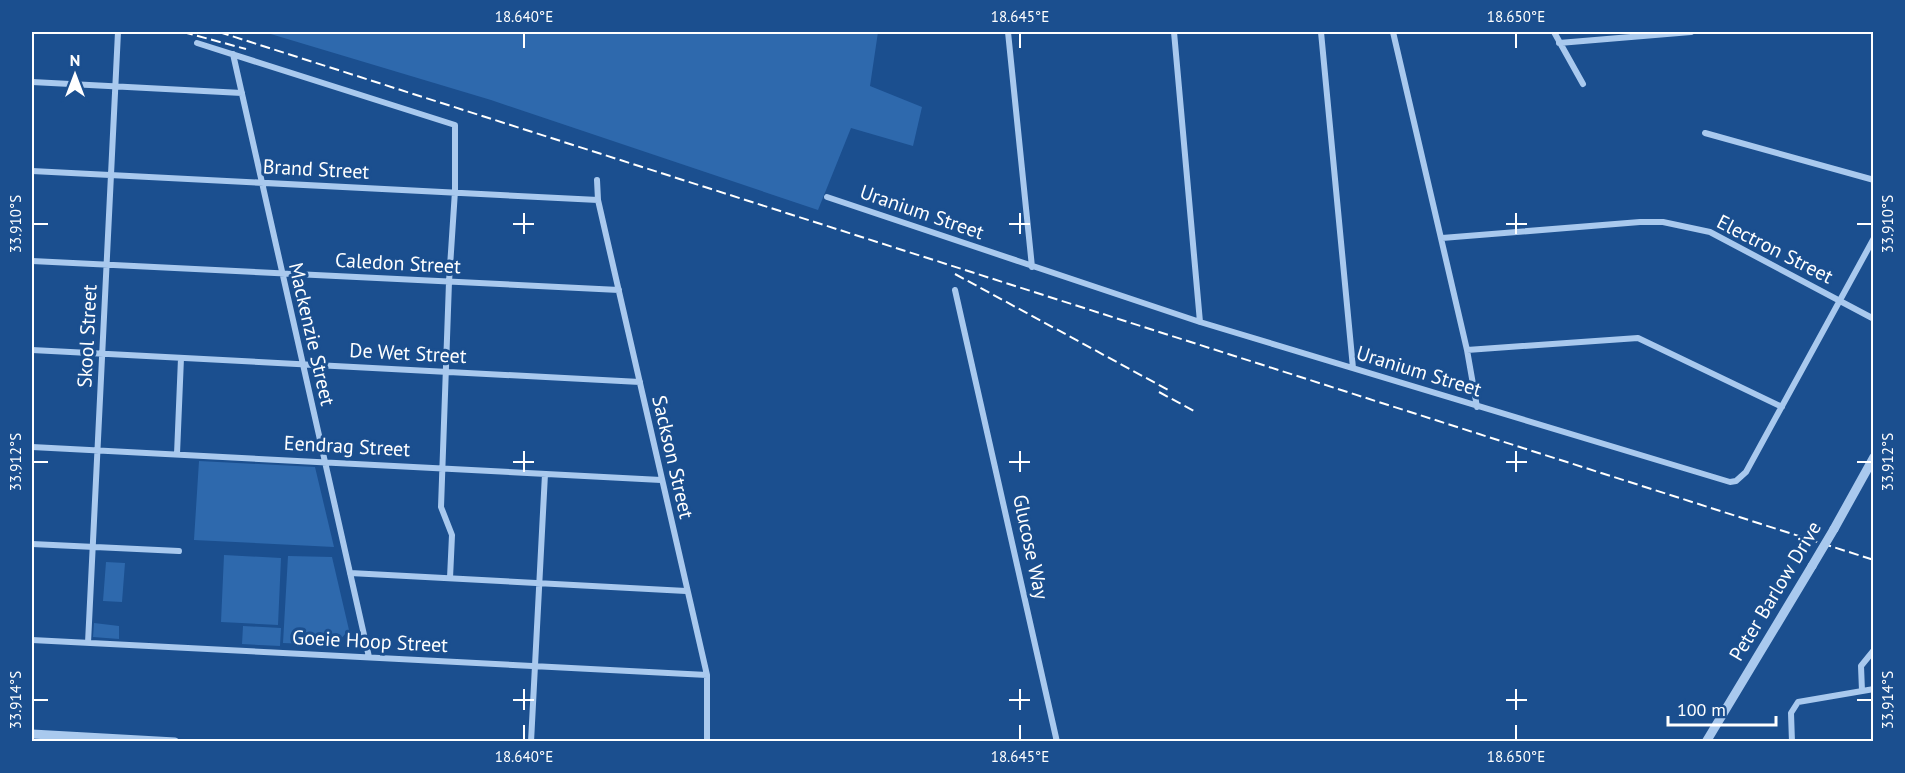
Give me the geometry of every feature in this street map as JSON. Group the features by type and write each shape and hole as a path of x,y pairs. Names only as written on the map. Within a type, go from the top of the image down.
{"street":[{"name":"Skool Street","path":"88,643 117,32"},
{"path":"1008,32 1032,267"},
{"path":"1174,32 1200,322"},
{"path":"1321,32 1353,368"},
{"path":"1393,32 1442,238 1478,407"},
{"path":"1554,32 1582,84"},
{"path":"1559,43 1691,32"},
{"path":"197,43 455,124 455,191 449,282 441,511 452,535 450,579"},
{"name":"Mackenzie Street","path":"233,54 369,657"},
{"path":"32,82 242,93"},
{"path":"1705,133 1874,180"},
{"name":"Brand Street","path":"32,171 598,200"},
{"name":"Sackson Street","path":"597,180 598,200 707,675 707,741"},
{"name":"Uranium Street","path":"827,197 1200,322 1730,482 1737,481 1746,472 1874,238"},
{"name":"Electron Street","path":"1442,238 1640,222 1688,226 1710,232 1874,319"},
{"name":"Caledon Street","path":"32,261 619,290"},
{"name":"Glucose Way","path":"955,290 1057,741"},
{"path":"1467,350 1638,338 1782,407"},
{"name":"De Wet Street","path":"32,350 640,382"},
{"path":"177,454 181,358"},
{"name":"Eendrag Street","path":"32,447 661,480"},
{"name":"Peter Barlow Drive","path":"1706,741 1834,529 1874,457"},
{"path":"531,741 545,474"},
{"path":"32,543 179,551"},
{"path":"350,573 686,591"},
{"name":"Goeie Hoop Street","path":"32,640 707,675"},
{"path":"1862,691 1860,669 1874,650"},
{"path":"1792,741 1791,713 1798,702 1874,689"},
{"path":"32,734 175,741"}],"shaded area":[{"path":"264,32 878,32 870,86 922,107 913,146 851,128 818,210 491,100"},
{"path":"199,461 315,467 334,547 194,540"},
{"path":"224,555 281,558 278,625 221,622"},
{"path":"288,556 332,557 349,630 335,645 283,643"},
{"path":"106,562 125,563 122,602 103,601"},
{"path":"94,623 119,626 119,639 93,637"},
{"path":"243,626 281,628 280,646 242,644"}],"railway":[{"path":"183,32 246,49"},
{"path":"219,32 1874,560"},
{"path":"955,274 1170,391"},
{"path":"1159,392 1196,412"}]}
